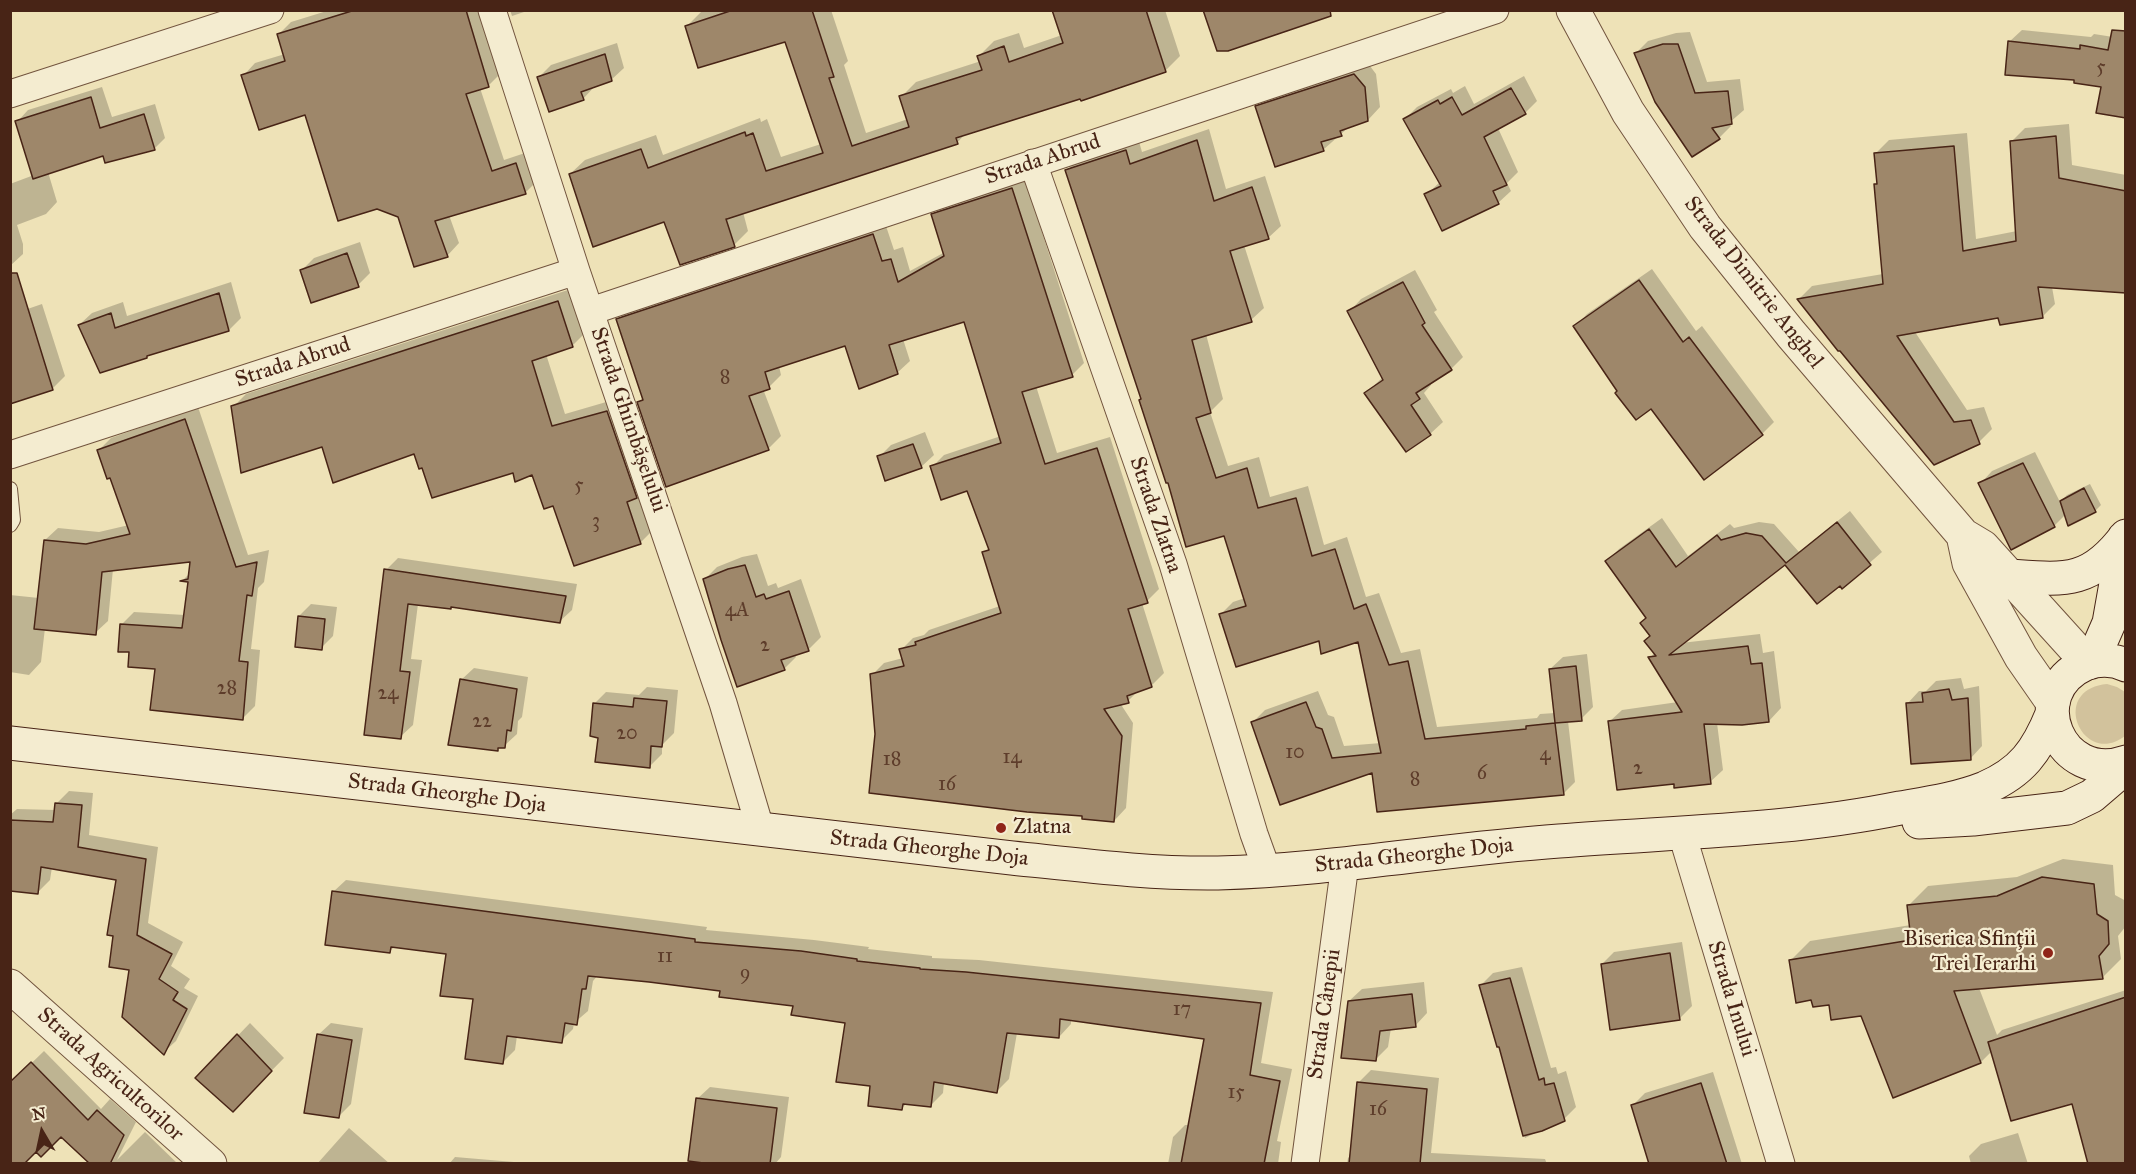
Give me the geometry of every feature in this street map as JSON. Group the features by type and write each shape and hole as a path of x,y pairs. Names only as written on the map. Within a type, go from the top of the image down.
{"main road":[{"name":"Strada Dimitrie Anghel","path":"1573,10 1628,112 1705,227 1791,334 1963,535 1983,547 2090,662"},
{"name":"Strada Dimitrie Anghel","path":"1963,535 1969,563 2021,657 2053,709 2054,727 2067,750 2077,758 2103,767 2126,763"},
{"path":"2010,576 2058,580 2088,573 2109,557 2125,537"},
{"path":"2090,662 2109,623 2125,537"},
{"path":"2090,662 2106,660 2126,665"},
{"name":"Strada Gheorghe Doja","path":"10,743 761,831 1110,868 1169,872 1267,870 1557,841 1682,834 1851,819 1948,800 1985,788 2020,767 2032,754 2053,709 2056,692 2064,680 2079,667 2090,662"},
{"name":"Strada Gheorghe Doja","path":"1851,819 1914,823 2067,808 2092,796 2126,763"},
{"name":"Strada Agricultorilor","path":"10,986 210,1164"}],"street":[{"path":"10,94 270,10"},
{"name":"Strada Ghimbășelului","path":"492,10 576,271 723,703 761,831"},
{"name":"Strada Abrud","path":"591,311 1495,10"},
{"name":"Strada Zlatna","path":"1033,163 1173,564 1254,834 1267,870"},
{"name":"Strada Abrud","path":"10,455 576,271"},
{"name":"Strada Inului","path":"1682,834 1781,1164"},
{"name":"Strada Cânepii","path":"1305,1164 1345,864"}],"lane":[{"path":"10,489 13,520 10,525"}],"shaded area":[{"path":"2107,684 2125,692 2126,735 2111,743 2097,743 2086,736 2078,725 2076,712 2079,699 2089,689"}],"building":[{"path":"355,10 466,10 489,87 466,94 492,171 516,163 526,194 435,221 448,257 414,267 398,217 377,209 338,221 305,115 259,130 241,75 285,61 277,34"},
{"path":"733,10 812,10 834,77 829,78 852,146 909,127 899,96 982,70 977,56 1004,46 1009,62 1063,43 1052,10 1146,10 1166,72 1081,101 1080,99 956,138 958,144 726,219 735,247 680,265 664,222 593,247 569,174 641,149 648,168 745,132 746,136 753,133 766,171 823,153 785,42 698,68 685,26"},
{"path":"1203,10 1330,10 1331,16 1228,51 1217,51"},
{"path":"2112,30 2126,31 2126,118 2096,113 2101,87 2074,83 2074,80 2005,75 2008,41 2080,49 2080,45 2108,50"},
{"path":"1663,44 1678,44 1695,93 1728,91 1732,124 1712,128 1720,139 1692,157 1655,102 1634,53"},
{"path":"605,54 612,81 581,92 584,100 549,112 537,77"},
{"path":"1354,74 1365,87 1368,121 1340,131 1342,136 1321,142 1324,151 1275,167 1255,106"},
{"path":"1511,88 1526,114 1484,137 1507,185 1493,191 1499,204 1442,231 1424,194 1441,186 1403,119 1438,100 1440,104 1452,97 1462,115"},
{"path":"91,97 100,128 144,114 155,150 105,163 103,156 33,179 15,121"},
{"path":"2056,136 2059,178 2126,191 2126,293 2038,287 2043,318 2000,325 1998,318 1897,336 1954,422 1971,420 1980,444 1934,465 1797,299 1883,284 1874,184 1877,184 1874,153 1954,146 1963,251 2016,241 2010,141"},
{"path":"1197,140 1214,201 1252,187 1269,239 1230,251 1252,322 1192,340 1211,413 1196,418 1216,478 1247,468 1258,508 1296,498 1312,556 1335,549 1354,609 1366,604 1389,665 1408,661 1425,739 1526,729 1526,726 1555,723 1564,795 1377,812 1372,773 1280,805 1251,722 1306,702 1316,727 1322,729 1332,758 1381,753 1358,642 1321,654 1319,641 1236,667 1219,614 1246,606 1224,536 1186,547 1168,483 1166,483 1139,400 1141,399 1065,170 1126,150 1130,164"},
{"path":"1012,188 1073,377 1022,392 1045,464 1097,448 1148,603 1128,609 1152,687 1127,696 1129,703 1104,709 1122,736 1114,822 1082,819 1082,816 1027,812 869,793 875,734 870,674 904,666 899,649 916,645 915,642 1001,613 982,552 989,550 967,491 941,500 930,466 1001,443 964,322 889,345 898,374 859,389 845,346 765,372 770,389 749,396 769,450 666,487 637,402 643,400 616,319 873,234 882,261 891,259 898,282 944,256 931,214"},
{"path":"347,253 359,287 311,303 300,270"},
{"path":"10,273 17,273 53,390 10,404"},
{"path":"1639,280 1683,342 1689,337 1763,435 1704,480 1651,409 1636,420 1615,393 1617,391 1573,326"},
{"path":"1403,282 1425,323 1422,325 1452,370 1416,393 1420,399 1411,405 1431,435 1406,452 1364,393 1383,380 1347,311"},
{"path":"219,293 229,331 100,373 78,325 111,313 115,328"},
{"path":"558,301 573,347 532,361 552,426 607,411 637,498 627,502 641,544 574,566 553,506 544,509 532,475 515,482 513,473 432,498 422,468 419,469 414,454 333,483 322,447 241,473 231,406"},
{"path":"185,419 236,567 257,562 252,596 247,595 239,661 248,662 243,720 150,710 155,669 128,667 129,652 118,652 120,624 182,628 188,582 180,581 188,579 190,562 102,572 96,635 34,629 44,540 86,544 130,534 110,478 107,479 97,450"},
{"path":"913,444 922,468 885,481 877,456"},
{"path":"2023,463 2055,527 2011,550 1978,483"},
{"path":"2084,488 2096,512 2068,526 2060,501"},
{"path":"1837,522 1871,565 1842,589 1840,586 1817,604 1785,565 1669,655 1748,646 1751,664 1762,663 1769,722 1742,725 1704,724 1711,784 1674,788 1674,784 1617,790 1608,721 1682,712 1648,657 1656,656 1644,641 1650,636 1640,623 1646,618 1605,561 1649,529 1676,567 1717,535 1721,540 1746,533 1762,536 1786,563"},
{"path":"745,565 756,597 764,594 766,599 789,591 809,651 781,660 785,670 737,687 703,579"},
{"path":"384,569 566,596 560,623 451,607 451,609 408,604 400,671 410,672 401,739 364,735"},
{"path":"298,616 325,619 322,650 295,647"},
{"path":"1576,666 1582,721 1555,723 1549,669"},
{"path":"460,679 517,689 511,731 507,730 505,748 498,748 498,751 448,745"},
{"path":"1949,689 1952,700 1968,698 1971,760 1911,764 1906,703 1923,702 1922,693"},
{"path":"634,698 667,701 662,747 651,746 650,768 595,762 598,738 590,736 593,703 633,707"},
{"path":"55,803 82,805 78,847 146,859 137,935 172,954 159,979 178,992 173,1000 187,1009 164,1055 122,1017 129,970 109,967 113,936 107,935 116,880 41,867 38,894 10,891 10,820 53,822"},
{"path":"2042,877 2094,884 2097,914 2108,921 2109,944 2099,956 2103,979 1954,991 1981,1063 1893,1098 1861,1016 1831,1020 1829,1005 1813,1007 1811,1000 1796,1003 1789,960 1911,940 1907,905 1997,896"},
{"path":"332,891 695,939 695,942 801,951 920,969 1261,1003 1250,1075 1280,1081 1264,1164 1181,1164 1204,1039 1060,1019 1059,1038 1007,1033 997,1093 934,1082 931,1107 903,1104 902,1110 868,1106 870,1086 836,1082 845,1023 791,1015 793,1006 719,997 720,991 649,982 588,976 586,989 582,989 577,1025 565,1023 562,1043 507,1036 503,1064 465,1059 473,999 440,996 446,954 391,947 390,953 325,945"},
{"path":"1670,953 1680,1020 1610,1030 1601,964"},
{"path":"1510,978 1539,1080 1544,1078 1545,1085 1554,1083 1565,1121 1523,1136 1499,1047 1497,1047 1479,985"},
{"path":"1412,994 1416,1027 1380,1031 1376,1061 1341,1058 1348,1001"},
{"path":"2126,997 2126,1164 2088,1164 2072,1104 2011,1121 1988,1042"},
{"path":"237,1034 272,1071 233,1112 195,1078"},
{"path":"317,1034 352,1040 339,1118 304,1113"},
{"path":"31,1062 88,1120 97,1110 124,1135 110,1164 90,1164 61,1137 41,1157 36,1152 24,1164 10,1164 10,1082"},
{"path":"1357,1082 1427,1089 1420,1164 1349,1164"},
{"path":"1701,1083 1727,1164 1649,1164 1631,1105"},
{"path":"696,1098 777,1108 770,1164 711,1164 688,1161"}],"place":[{"name":"Zlatna","path":"1001,828"},
{"name":"Biserica Sfinții Trei Ierarhi","path":"2048,953"}]}
